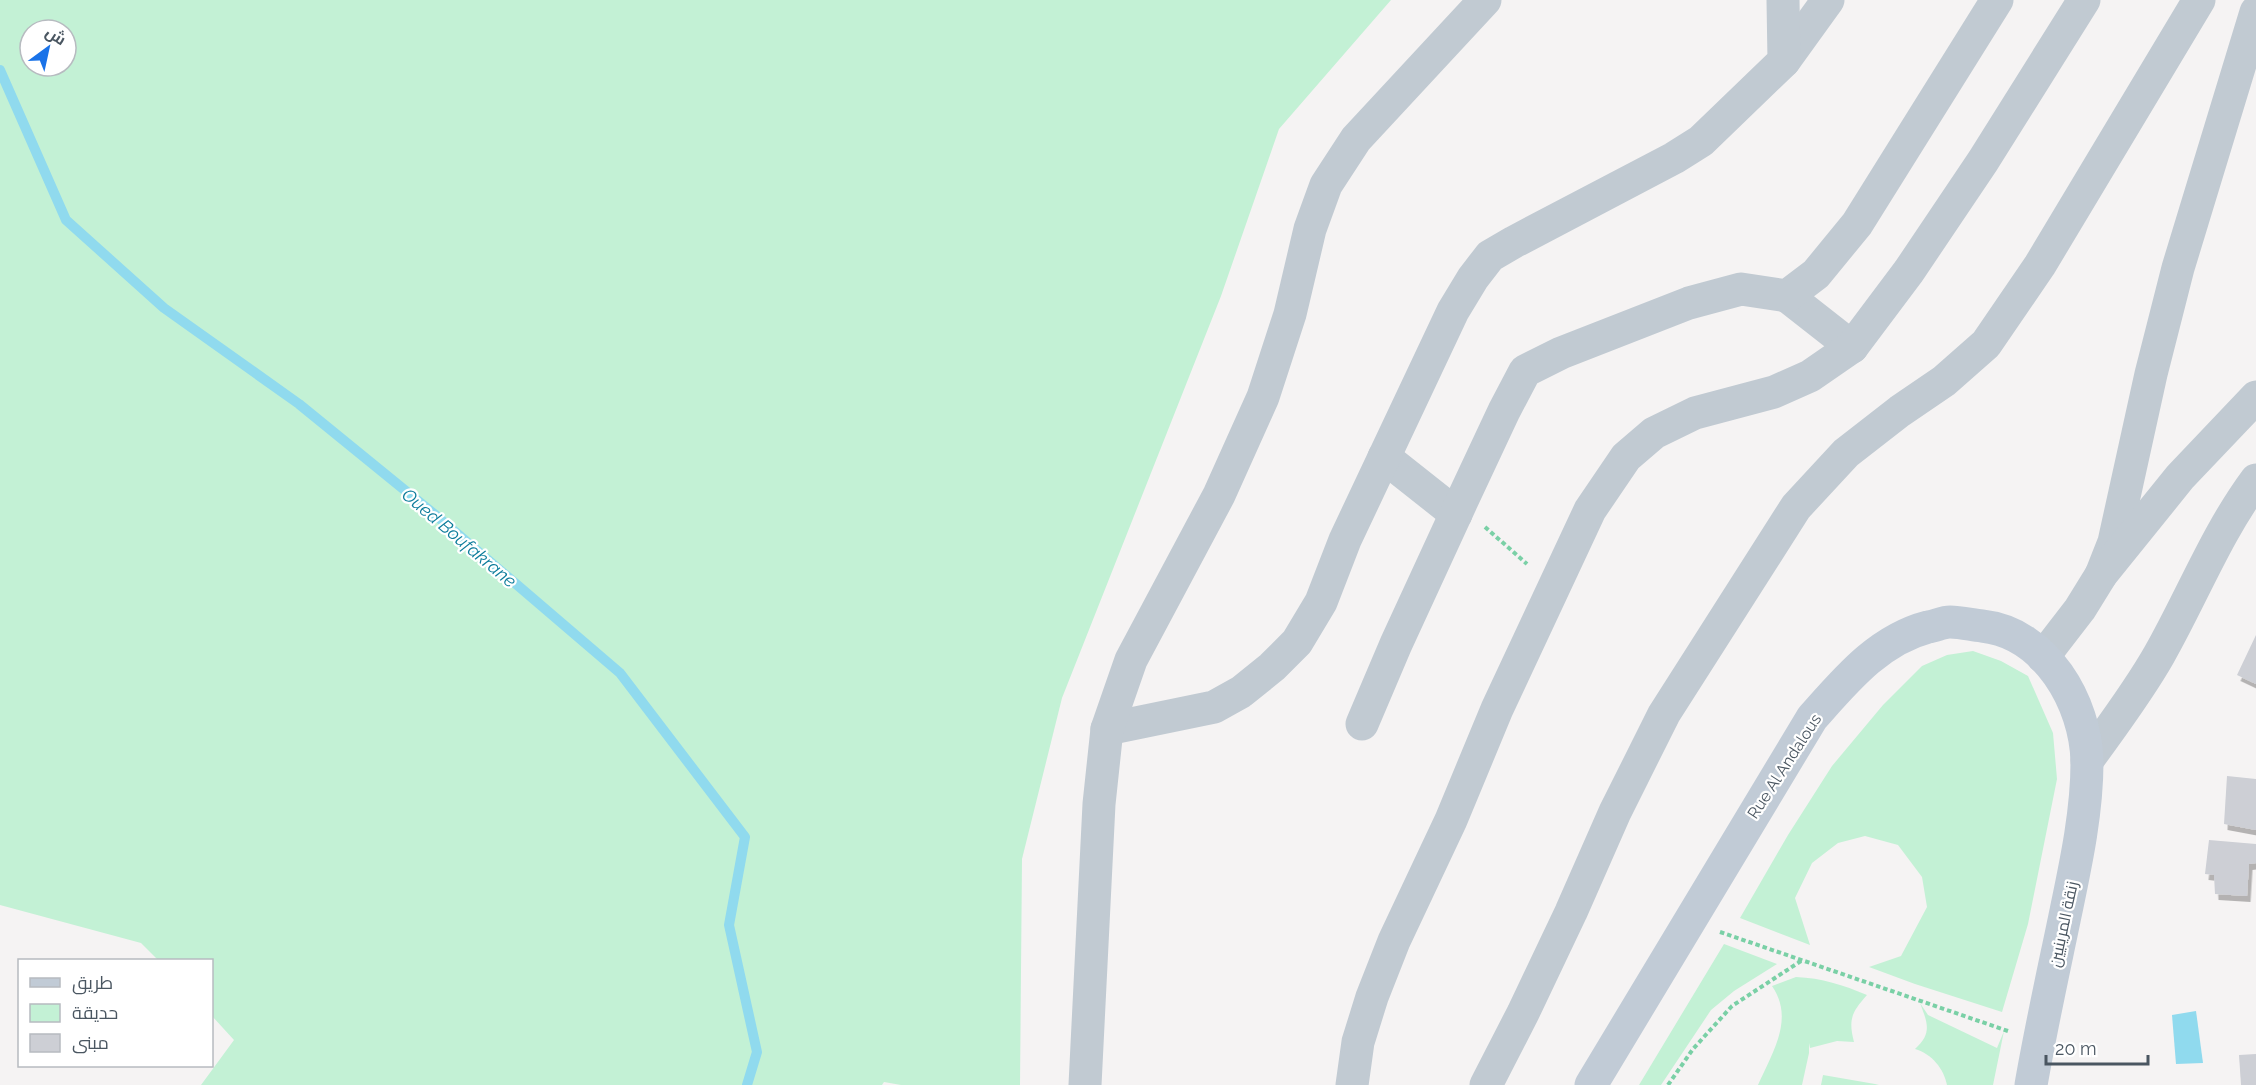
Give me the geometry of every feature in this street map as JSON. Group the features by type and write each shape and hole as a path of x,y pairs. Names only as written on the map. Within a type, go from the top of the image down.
{"street":[{"path":"1085,1085 1099,804 1107,729 1131,660 1219,495 1263,397 1290,314 1310,229 1326,185 1356,139 1485,0"},
{"path":"1783,0 1784,61"},
{"path":"1107,729 1214,707 1242,692 1297,642 1321,602 1345,540 1453,311 1473,278 1490,256 1674,158 1701,141 1784,61 1828,0"},
{"path":"1787,296 1816,274 1857,224 1997,0"},
{"path":"1352,1085 1358,1042 1372,997 1394,941 1451,820 1497,709 1590,510 1626,457 1654,434 1695,413 1774,392 1810,376 1852,347 1909,271 1983,161 2084,0"},
{"path":"1486,1085 1664,714 1796,507 1846,453 1900,411 1944,381 1986,344 2040,265 2199,0"},
{"path":"2101,576 2114,542 2151,374 2178,268 2256,12"},
{"path":"1362,724 1458,509 1526,370 1561,353 1689,303 1740,289 1787,296 1852,347"},
{"path":"2043,657 2080,609 2101,576 2180,477 2256,397"},
{"path":"1384,457 1458,509"},
{"path":"2087,761 2137,691 2158,657 2217,542 2237,506 2256,480"},
{"name":"Rue Al Andalous","path":"1592,1085 1812,718 1877,651 1917,630 1949,622 1989,627 2018,637 2043,657 2066,685 2080,716 2087,761"},
{"name":"زنقة المرينيين","path":"2031,1085 2074,869 2085,801 2087,761"}],"path":[{"path":"1458,509 1554,588"},
{"path":"1689,921 2038,1042"},
{"path":"1668,1085 1693,1049 1732,1006 1802,961"}],"green space":[{"path":"0,0 1391,0 1279,129 1221,296 1062,698 1022,859 1020,1085 901,1085 884,1082 882,1085 201,1085 234,1040 213,1017 213,959 157,959 141,943 0,905"},
{"path":"1973,651 2001,661 2028,676 2053,733 2057,779 2028,924 2002,1012 1869,967 1901,956 1927,907 1922,877 1898,845 1865,836 1838,843 1812,863 1795,898 1810,945 1740,918 1788,835 1832,766 1883,705 1922,666 1947,655"},
{"path":"1724,944 1777,964 1734,991 1711,1010 1661,1085 1639,1085"},
{"path":"1796,977 1832,983 1867,995 1853,1016 1851,1027 1854,1042 1837,1041 1810,1048 1809,1043 1802,1085 1758,1085 1775,1048 1781,1023 1779,998 1772,986"},
{"path":"1920,1003 1928,1015 1997,1048 2004,1031 1993,1085 1947,1085 1936,1063 1927,1054 1915,1049 1924,1038 1927,1027"},
{"path":"1823,1075 1875,1084 1879,1085 1821,1085"}],"water":[{"path":"2196,1011 2203,1063 2176,1064 2172,1015"}],"building":[{"path":"2256,635 2256,684 2237,675"},
{"path":"2227,776 2256,779 2256,830 2224,824"},
{"path":"2209,840 2256,844 2256,863 2249,864 2247,896 2215,894 2214,875 2205,874"},
{"path":"2256,1054 2256,1085 2241,1085 2239,1055"}],"waterway":[{"name":"Oued Boufakrane","path":"0,70 66,220 164,308 299,404 439,518 620,673 745,837 729,925 757,1052 747,1085"}]}
